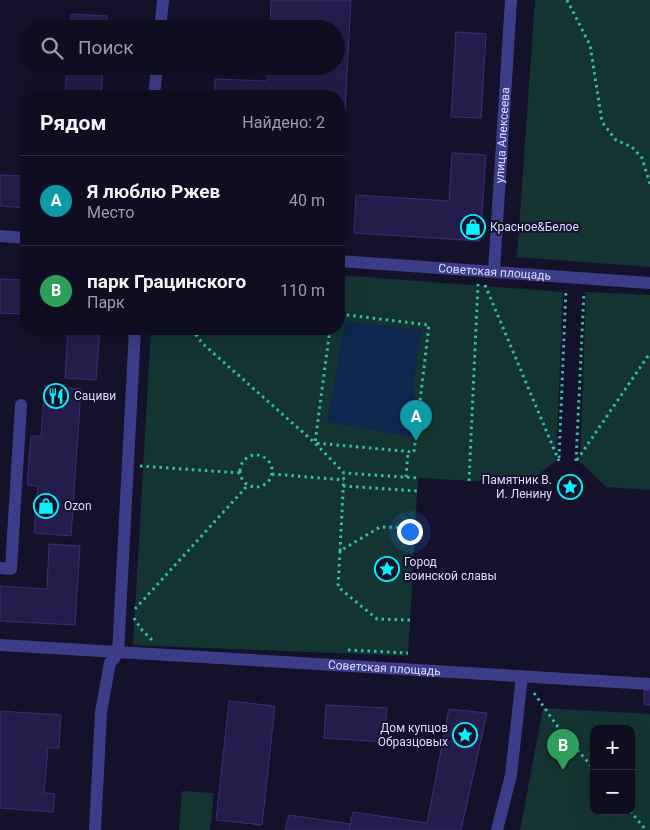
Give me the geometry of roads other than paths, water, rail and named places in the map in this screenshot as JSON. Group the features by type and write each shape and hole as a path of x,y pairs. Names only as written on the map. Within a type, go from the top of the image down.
{"street":[{"path":"161,20 163,0"},
{"name":"улица Алексеева","path":"494,271 511,0"},
{"path":"155,90 156,75"},
{"path":"0,236 20,238"},
{"name":"Советская площадь","path":"345,261 650,282"},
{"path":"96,830 101,712 110,663 118,653 135,335"},
{"path":"0,568 11,568 21,405"},
{"name":"Советская площадь","path":"0,645 650,684"},
{"path":"497,830 511,775 522,676"}],"water":[{"path":"345,321 422,330 415,371 411,437 327,422 343,335 345,335"}],"place":[{"name":"Красное&Белое","path":"473,227"},
{"name":"Сациви","path":"56,396"},
{"name":"Я люблю Ржев","path":"416,441"},
{"name":"Памятник В. И. Ленину","path":"570,487"},
{"name":"Ozon","path":"46,506"},
{"name":"Город воинской славы","path":"387,569"},
{"name":"Дом купцов Образцовых","path":"465,735"},
{"name":"парк Грацинского","path":"563,770"}]}
